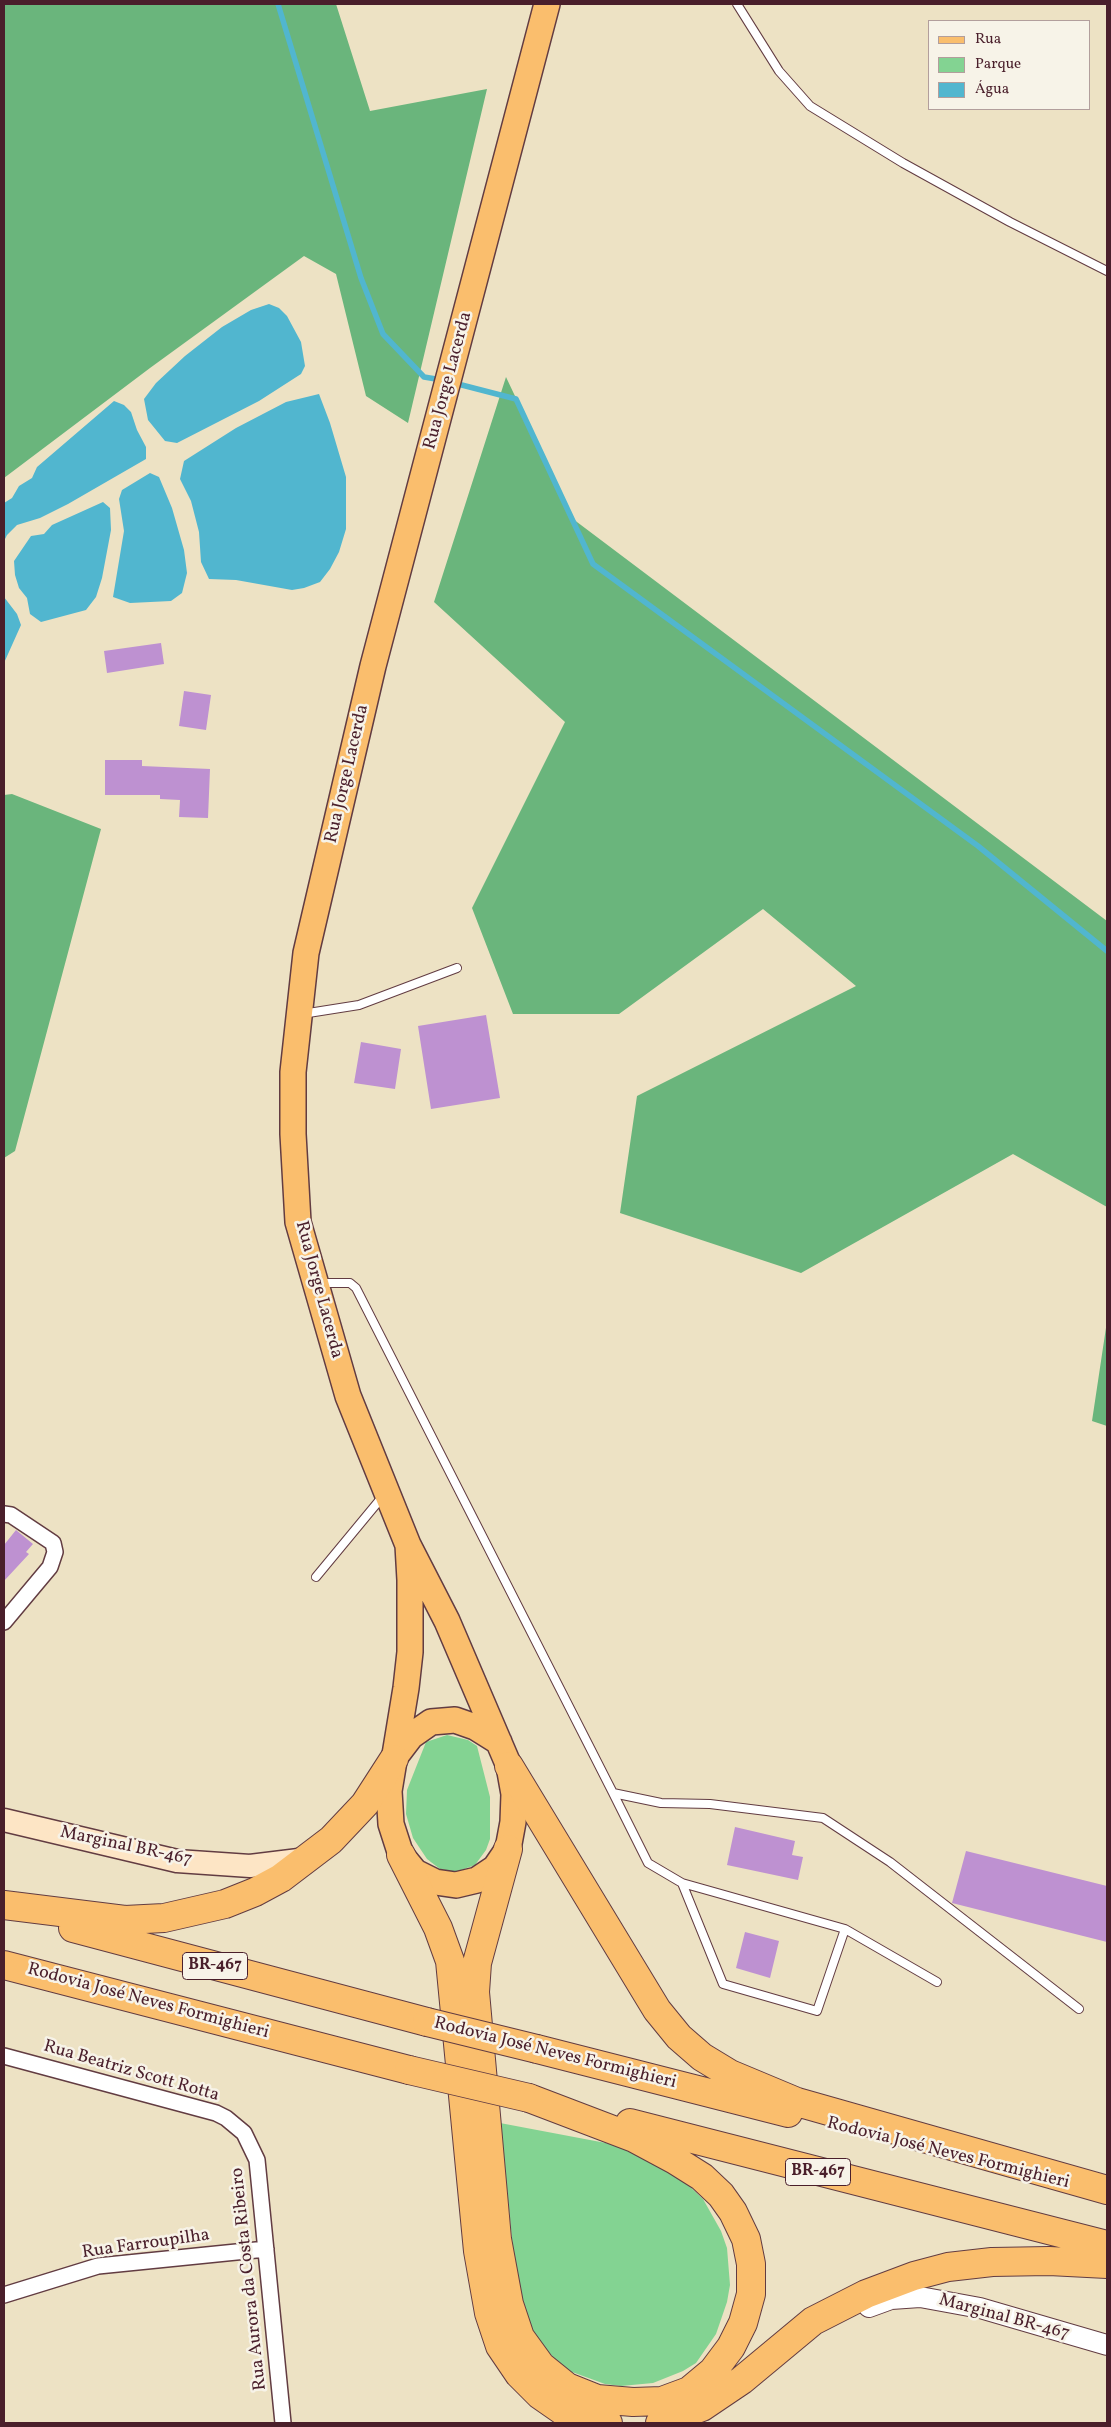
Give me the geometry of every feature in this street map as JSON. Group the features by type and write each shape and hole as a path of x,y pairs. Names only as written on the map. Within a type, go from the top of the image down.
{"highway":[{"path":"504,1754 657,2010 679,2037 702,2057 730,2074 797,2102 1107,2190"},
{"path":"4,1905 125,1920 164,1918 225,1904 255,1892 308,1859 331,1840 359,1811 379,1785 394,1759"},
{"path":"508,1849 477,1963 475,1992 496,2239 502,2275 520,2336 541,2366 567,2387 596,2399 633,2402 662,2401 689,2391 713,2371 731,2347 743,2323 751,2294 751,2264 746,2239 733,2212 721,2195 702,2177 675,2160 634,2138 529,2098"},
{"path":"401,1855 438,1928 450,1961 478,2251 489,2313 500,2346 519,2374 540,2395 563,2411 608,2423"},
{"name":"Rodovia José Neves Formighieri","path":"4,1910 427,2022 1107,2194"},
{"name":"Rodovia José Neves Formighieri","path":"4,1965 409,2070 529,2098 1107,2245"},
{"path":"660,2423 702,2407 742,2380 813,2321 866,2294 914,2276 948,2267 992,2262 1049,2261 1107,2264"}],"main road":[{"name":"Rua Jorge Lacerda","path":"504,1754 447,1621 408,1544 348,1396 298,1222 293,1072 306,953 367,693 547,4"},
{"name":"Rua Jorge Lacerda","path":"394,1759 410,1652 408,1544"},
{"path":"455,1720 475,1727 504,1754 514,1794 513,1822 508,1849 495,1868 478,1880 456,1885 434,1882 415,1872 401,1855 391,1824 389,1791 394,1759 411,1736 431,1722 455,1720"},
{"name":"Marginal BR-467","path":"4,1820 177,1861 250,1866 308,1859"}],"street":[{"path":"4,1514 11,1515 53,1543 55,1552 50,1567 4,1622"},
{"name":"Rua Beatriz Scott Rotta","path":"4,2056 216,2113 226,2118 244,2133"},
{"name":"Rua Aurora da Costa Ribeiro","path":"244,2133 257,2160 283,2423"},
{"name":"Rua Farroupilha","path":"4,2296 98,2266 266,2249"},
{"name":"Marginal BR-467","path":"742,2380 795,2344 845,2315 892,2299 920,2297 980,2308 1107,2345"}],"lane":[{"path":"738,4 779,71 810,106 920,172 1010,222 1107,271"},
{"path":"298,1015 359,1005 457,968"},
{"path":"315,1284 350,1283 356,1288 648,1863 682,1883 845,1929 937,1982"},
{"path":"316,1577 386,1493"},
{"path":"613,1794 661,1803 710,1804 823,1818 890,1862 1079,2010"},
{"path":"682,1883 723,1984 817,2011 845,1929"}],"green space":[{"path":"4,4 336,4 370,111 487,89 408,423 366,396 336,274 304,256 150,368 4,478"},
{"path":"506,377 573,519 1107,921 1107,1207 1013,1154 801,1273 620,1213 637,1096 856,986 763,909 619,1014 513,1014 472,908 565,722 434,602"},
{"path":"12,794 101,829 15,1151 4,1158 4,795"},
{"path":"1107,1321 1107,1426 1092,1421"},
{"path":"447,1735 468,1740 477,1746 490,1797 490,1839 486,1850 475,1865 456,1872 440,1869 427,1859 413,1838 406,1814 407,1790 426,1742"},
{"path":"500,2123 627,2147 647,2156 685,2182 703,2199 721,2231 727,2248 730,2285 727,2302 716,2334 696,2363 683,2371 653,2383 621,2386 605,2384 572,2372 558,2362 534,2337 519,2306"}],"water":[{"path":"269,304 279,308 287,316 301,342 305,366 301,374 259,401 177,443 165,441 148,420 144,399 156,383 185,356 222,327 251,310"},
{"path":"319,394 346,477 346,529 339,552 330,569 320,582 292,590 236,580 209,579 201,562 199,532 191,501 180,479 184,461 236,428 286,402"},
{"path":"114,401 124,405 131,412 137,430 146,447 146,459 68,504 40,518 17,525 4,541 4,503 12,498 19,486 32,478 37,467"},
{"path":"150,473 159,477 172,508 184,550 187,573 182,593 171,601 130,603 113,597 124,531 119,499 122,490"},
{"path":"103,502 110,508 111,530 102,578 96,597 86,610 41,622 30,614 27,598 19,588 15,575 14,561 31,536 44,534 52,525"},
{"path":"4,597 17,614 21,625 4,663"}],"building":[{"path":"161,643 164,664 107,673 104,651"},
{"path":"184,691 211,695 206,730 179,726"},
{"path":"105,760 142,760 142,766 210,769 208,818 179,817 180,800 160,799 160,795 105,795"},
{"path":"486,1015 500,1098 431,1109 418,1026"},
{"path":"361,1042 401,1049 395,1089 354,1083"},
{"path":"16,1530 33,1544 26,1552 29,1554 4,1581 4,1545"},
{"path":"735,1827 795,1841 792,1855 803,1857 798,1880 727,1865"},
{"path":"966,1851 1107,1886 1107,1942 952,1903"},
{"path":"745,1932 779,1941 770,1978 736,1968"}],"waterway":[{"path":"278,4 361,278 383,334 424,377 442,380"},
{"path":"454,383 516,399 593,564 978,846 1107,951"}]}
